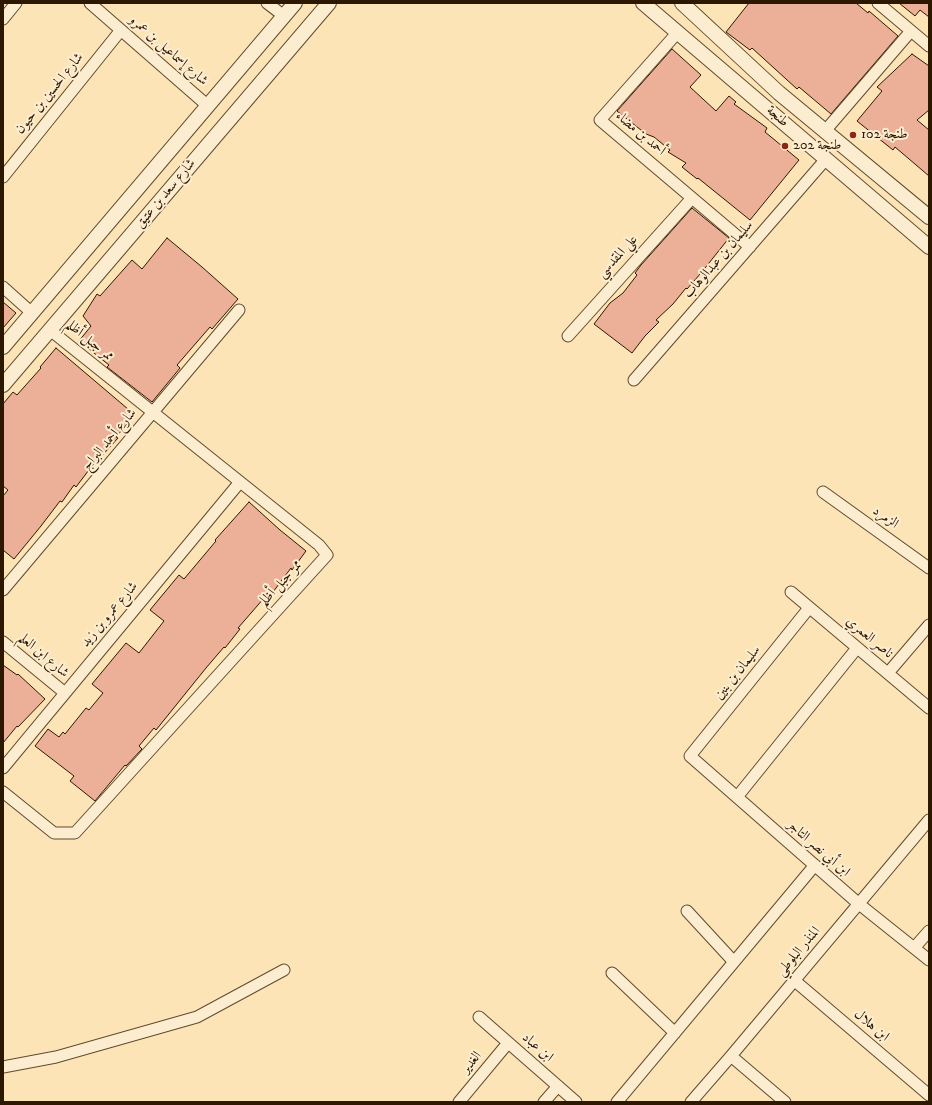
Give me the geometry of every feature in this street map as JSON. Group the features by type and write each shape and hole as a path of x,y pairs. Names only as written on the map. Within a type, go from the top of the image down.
{"street":[{"path":"3,19 16,3"},
{"name":"شارع إسماعيل بن عمرو","path":"90,3 208,106"},
{"path":"267,3 284,16"},
{"name":"شارع سعد بن عتيق","path":"3,347 295,3"},
{"name":"شارع سعد بن عتيق","path":"3,385 329,3"},
{"name":"طنجة","path":"643,3 929,247"},
{"name":"طنجة","path":"682,3 779,93 929,217"},
{"path":"878,3 929,46"},
{"name":"شارع الحسين بن حيون","path":"3,177 121,30"},
{"path":"825,131 911,31"},
{"name":"أحمد بن مضاء","path":"678,32 600,120 750,247"},
{"name":"سليمان بن عبدالوهاب","path":"634,380 826,159"},
{"name":"علي المقدسي","path":"568,336 692,198"},
{"path":"3,287 32,313"},
{"name":"شارع أحمد البراج","path":"3,590 239,310"},
{"name":"ممر جبل أظلم","path":"3,793 54,833 75,833 327,556 319,545 50,330"},
{"name":"شارع عمرو بن زيد","path":"3,768 240,482"},
{"name":"الزمرد","path":"823,492 929,568"},
{"name":"ناصر العمري","path":"791,592 929,708"},
{"name":"سليمان بن بنين","path":"690,756 809,608"},
{"path":"888,673 929,625"},
{"name":"شارع ابن العلم","path":"3,642 65,693"},
{"path":"737,797 857,648"},
{"name":"ابن أبي نصر التاجر","path":"690,756 858,904 929,960"},
{"name":"المنذر البلوطي","path":"691,1102 929,820"},
{"path":"617,1102 814,865"},
{"path":"687,911 734,962"},
{"path":"914,948 929,931"},
{"path":"3,1067 56,1056 197,1017 284,970"},
{"path":"612,973 675,1032"},
{"name":"ابن هلال","path":"794,981 929,1095"},
{"name":"ابن عباد","path":"479,1018 576,1102"},
{"name":"الغدير","path":"459,1102 508,1043"},
{"path":"731,1056 785,1102"},
{"path":"544,1102 558,1086"}],"building":[{"path":"749,3 856,3 868,13 869,11 898,36 831,114 799,87 797,89 752,48 750,50 726,32"},
{"path":"899,3 929,3 929,17 920,10 915,16"},
{"path":"672,49 701,75 690,87 716,111 729,96 736,102 734,104 767,128 765,132 799,160 750,220 682,167 686,163 668,152 670,150 654,137 646,134 617,111"},
{"path":"912,54 929,66 929,110 917,120 929,130 929,176 895,147 893,150 857,121 882,91 877,87"},
{"path":"692,208 729,238 687,289 686,288 673,304 656,320 659,322 645,336 632,353 594,324 610,303 623,293 637,275 635,273 641,265"},
{"path":"167,238 238,299 212,329 210,327 177,365 180,368 152,402 107,367 109,365 79,341 91,326 83,316 97,294 100,296 132,260 142,269"},
{"path":"3,302 16,313 3,328"},
{"path":"56,348 135,415 116,437 118,438 99,459 98,458 76,487 74,485 62,502 60,501 14,559 3,550 3,496 8,490 3,486 3,404 13,392 17,395 41,368 40,367"},
{"path":"249,502 306,551 273,592 271,590 238,628 240,629 225,648 224,647 206,668 156,730 154,728 139,746 142,749 126,766 125,765 95,801 70,781 74,776 35,746 48,729 59,737 63,732 65,734 86,708 89,710 103,693 92,684 126,643 139,653 164,621 150,610 179,575 184,579 216,541 215,540"},
{"path":"3,665 17,675 18,674 45,699 18,727 17,726 3,743"}],"place":[{"name":"طنجة 102","path":"853,135"},
{"name":"طنجة 202","path":"785,146"}]}
